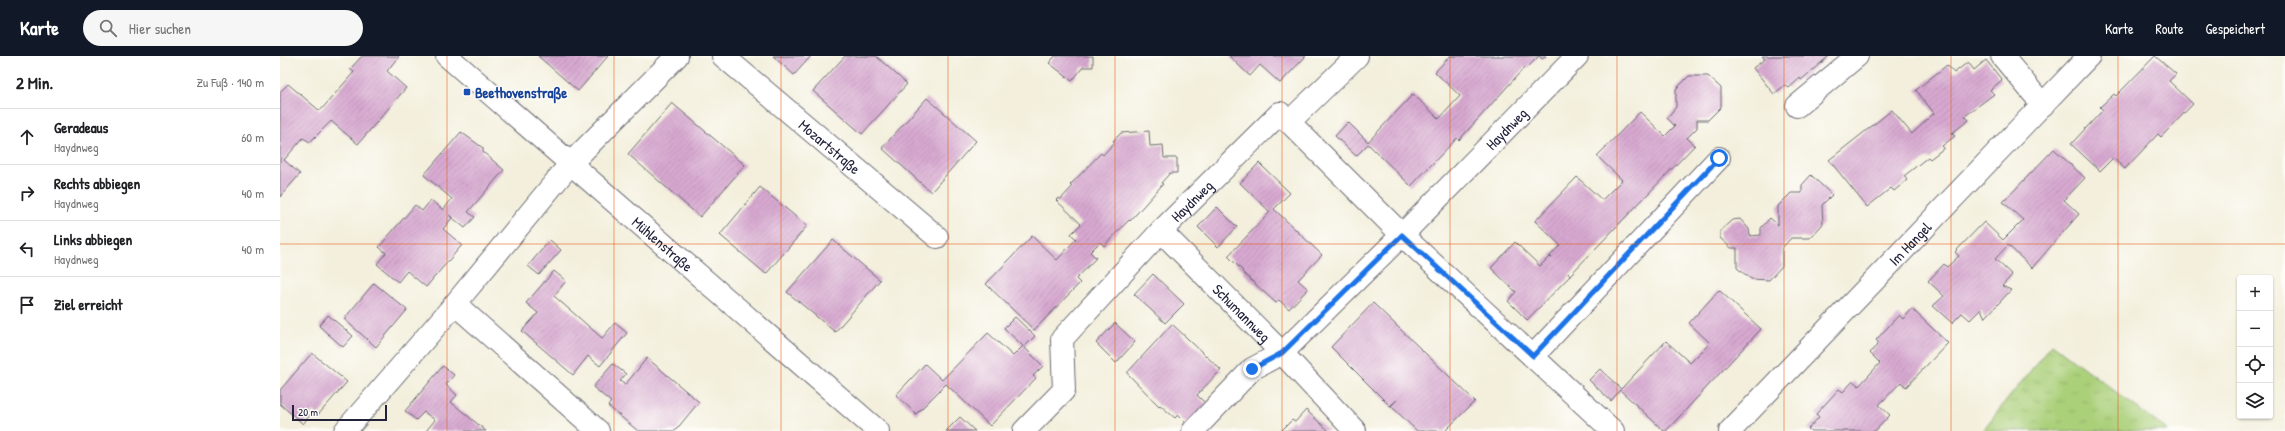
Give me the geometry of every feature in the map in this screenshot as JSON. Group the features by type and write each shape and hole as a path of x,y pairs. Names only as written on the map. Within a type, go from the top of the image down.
{"street":[{"name":"Mühlenstraße","path":"447,56 878,431"},
{"path":"350,429 571,163 677,56"},
{"name":"Mozartstraße","path":"723,56 937,237"},
{"path":"1289,122 1357,56"},
{"name":"Haydnweg","path":"1193,431 1252,369 1282,353 1402,235 1577,56"},
{"path":"1797,106 1857,56"},
{"path":"2002,56 2043,105"},
{"name":"Im Hangel","path":"1730,431 2089,56"},
{"name":"Haydnweg","path":"1024,431 1064,390 1062,339 1161,231 1280,113 1402,235 1613,431"},
{"path":"1533,356 1719,158"},
{"name":"Schumannweg","path":"1161,231 1282,353 1355,431"},
{"path":"455,304 598,431"}],"green space":[{"path":"2052,344 2168,431 1982,431"}],"building":[{"path":"362,56 399,56 387,71 406,88 358,144 331,121 310,142 303,138 284,160 300,174 280,197 280,92 288,84 320,111 354,72 350,69"},
{"path":"538,56 608,56 578,91"},
{"path":"773,56 811,56 794,75"},
{"path":"845,56 876,56 907,84 862,134 813,91"},
{"path":"1055,56 1093,56 1093,67 1083,67 1072,81 1049,63"},
{"path":"1229,56 1306,56 1280,83 1260,65 1250,76"},
{"path":"1450,56 1539,56 1527,68 1525,67 1459,140 1457,138 1411,186 1368,144 1356,156 1335,136 1348,122 1368,142 1413,94 1439,119 1460,96 1435,72"},
{"path":"1539,56 1546,56 1542,59"},
{"path":"1762,56 1829,56 1801,80 1800,78 1789,88 1785,85 1774,94 1753,68 1765,59"},
{"path":"2155,56 2176,74 2169,81 2193,104 2161,137 2158,134 2125,169 2113,158 2100,171 2071,144 2103,110 2100,107 2114,94 2116,96"},
{"path":"1986,60 2002,80 1990,90 1994,94 1965,116 1969,120 1952,133 1955,136 1942,146 1944,148 1930,159 1928,157 1904,176 1907,180 1894,191 1891,188 1867,207 1829,160 1892,110 1912,134 1934,113 1916,90 1947,65 1954,73 1968,62 1974,70"},
{"path":"1689,76 1708,76 1721,88 1721,107 1708,120 1697,120 1697,128 1687,138 1695,145 1570,275 1568,273 1570,276 1527,320 1508,301 1516,292 1491,268 1515,242 1540,266 1549,257 1552,258 1550,256 1560,245 1535,221 1577,177 1602,200 1622,180 1597,156 1640,112 1665,136 1675,126 1667,118 1676,107 1676,89"},
{"path":"927,98 976,141 931,192 882,148"},
{"path":"672,103 745,165 700,217 628,154"},
{"path":"1149,131 1150,146 1163,145 1164,158 1177,158 1177,173 1170,173 1161,183 1163,184 1130,221 1129,220 1104,246 1100,242 1090,252 1096,258 1076,279 1080,283 1034,330 986,284 1032,236 1057,260 1076,239 1071,234 1081,224 1056,200 1058,198 1060,200 1072,187 1070,185 1101,153 1103,155 1121,133"},
{"path":"461,132 483,148 483,152 504,170 468,212 475,217 465,228 449,215 452,218 443,229 462,245 426,287 407,271 398,282 377,264 386,253 379,247 415,205 422,211 431,200 443,210 452,199 424,175"},
{"path":"2054,149 2085,178 2064,200 2079,214 2032,268 2008,245 1995,259 2012,275 2002,286 2011,290 1985,318 1981,309 1970,320 1962,313 1952,323 1933,306 1944,296 1928,281 1944,264 1947,267 1959,256 1955,252 1984,222 2003,240 2023,220 2003,202"},
{"path":"1259,163 1290,193 1274,209 1322,255 1298,280 1308,289 1289,309 1279,300 1276,303 1242,272 1243,271 1228,256 1270,212 1240,183"},
{"path":"1811,175 1832,195 1822,205 1823,224 1810,238 1791,238 1782,248 1782,266 1769,280 1751,279 1737,268 1737,248 1731,248 1720,238 1720,231 1732,220 1740,219 1749,229 1750,236 1761,235 1761,228 1770,218 1778,225 1778,206 1791,193 1802,193 1802,185"},
{"path":"760,187 807,226 766,274 720,235"},
{"path":"1217,207 1237,227 1218,247 1198,227"},
{"path":"550,240 561,250 539,275 528,266"},
{"path":"833,240 880,280 835,332 787,292"},
{"path":"554,271 566,281 554,296 602,338 615,323 627,333 600,366 588,356 573,375 522,331 538,313 526,303"},
{"path":"1153,274 1184,304 1165,323 1134,294"},
{"path":"374,283 407,310 376,347 344,319"},
{"path":"1719,290 1761,329 1666,431 1664,431 1620,390 1611,401 1589,380 1600,369 1621,389 1666,341 1690,363 1710,343 1689,323"},
{"path":"1373,303 1475,401 1445,431 1417,431 1391,406 1397,400 1390,406 1331,347"},
{"path":"1912,309 1948,343 1906,387 1901,382 1879,405 1890,415 1875,431 1811,431 1808,429 1819,417 1816,414 1839,389 1843,392 1853,381 1859,386 1880,363 1870,353 1879,343 1876,340 1899,315 1903,319"},
{"path":"328,315 353,336 343,347 319,326"},
{"path":"1015,317 1035,336 1024,347 1043,366 1033,376 1036,378 990,426 946,384 916,414 896,395 925,364 942,380 988,333 1013,356 1023,346 1004,328"},
{"path":"1115,323 1135,342 1116,363 1096,343"},
{"path":"1172,324 1221,370 1197,395 1207,405 1188,425 1178,415 1175,418 1160,405 1159,406 1127,373"},
{"path":"312,353 347,382 318,415 313,411 303,424 280,404 280,390"},
{"path":"647,358 699,402 675,431 638,431 608,406 611,402 593,387 613,364 626,374 620,381 625,385"},
{"path":"443,366 454,375 446,385 457,395 451,402 486,431 426,431 435,420 424,412 416,420 405,411"},
{"path":"1306,410 1329,431 1281,431 1292,420 1295,422"},
{"path":"960,417 975,431 946,431"}],"place":[{"name":"Beethovenstraße","path":"467,92"}],"route":[{"path":"1252,369 1282,353 1402,235 1533,356 1719,158"}]}
